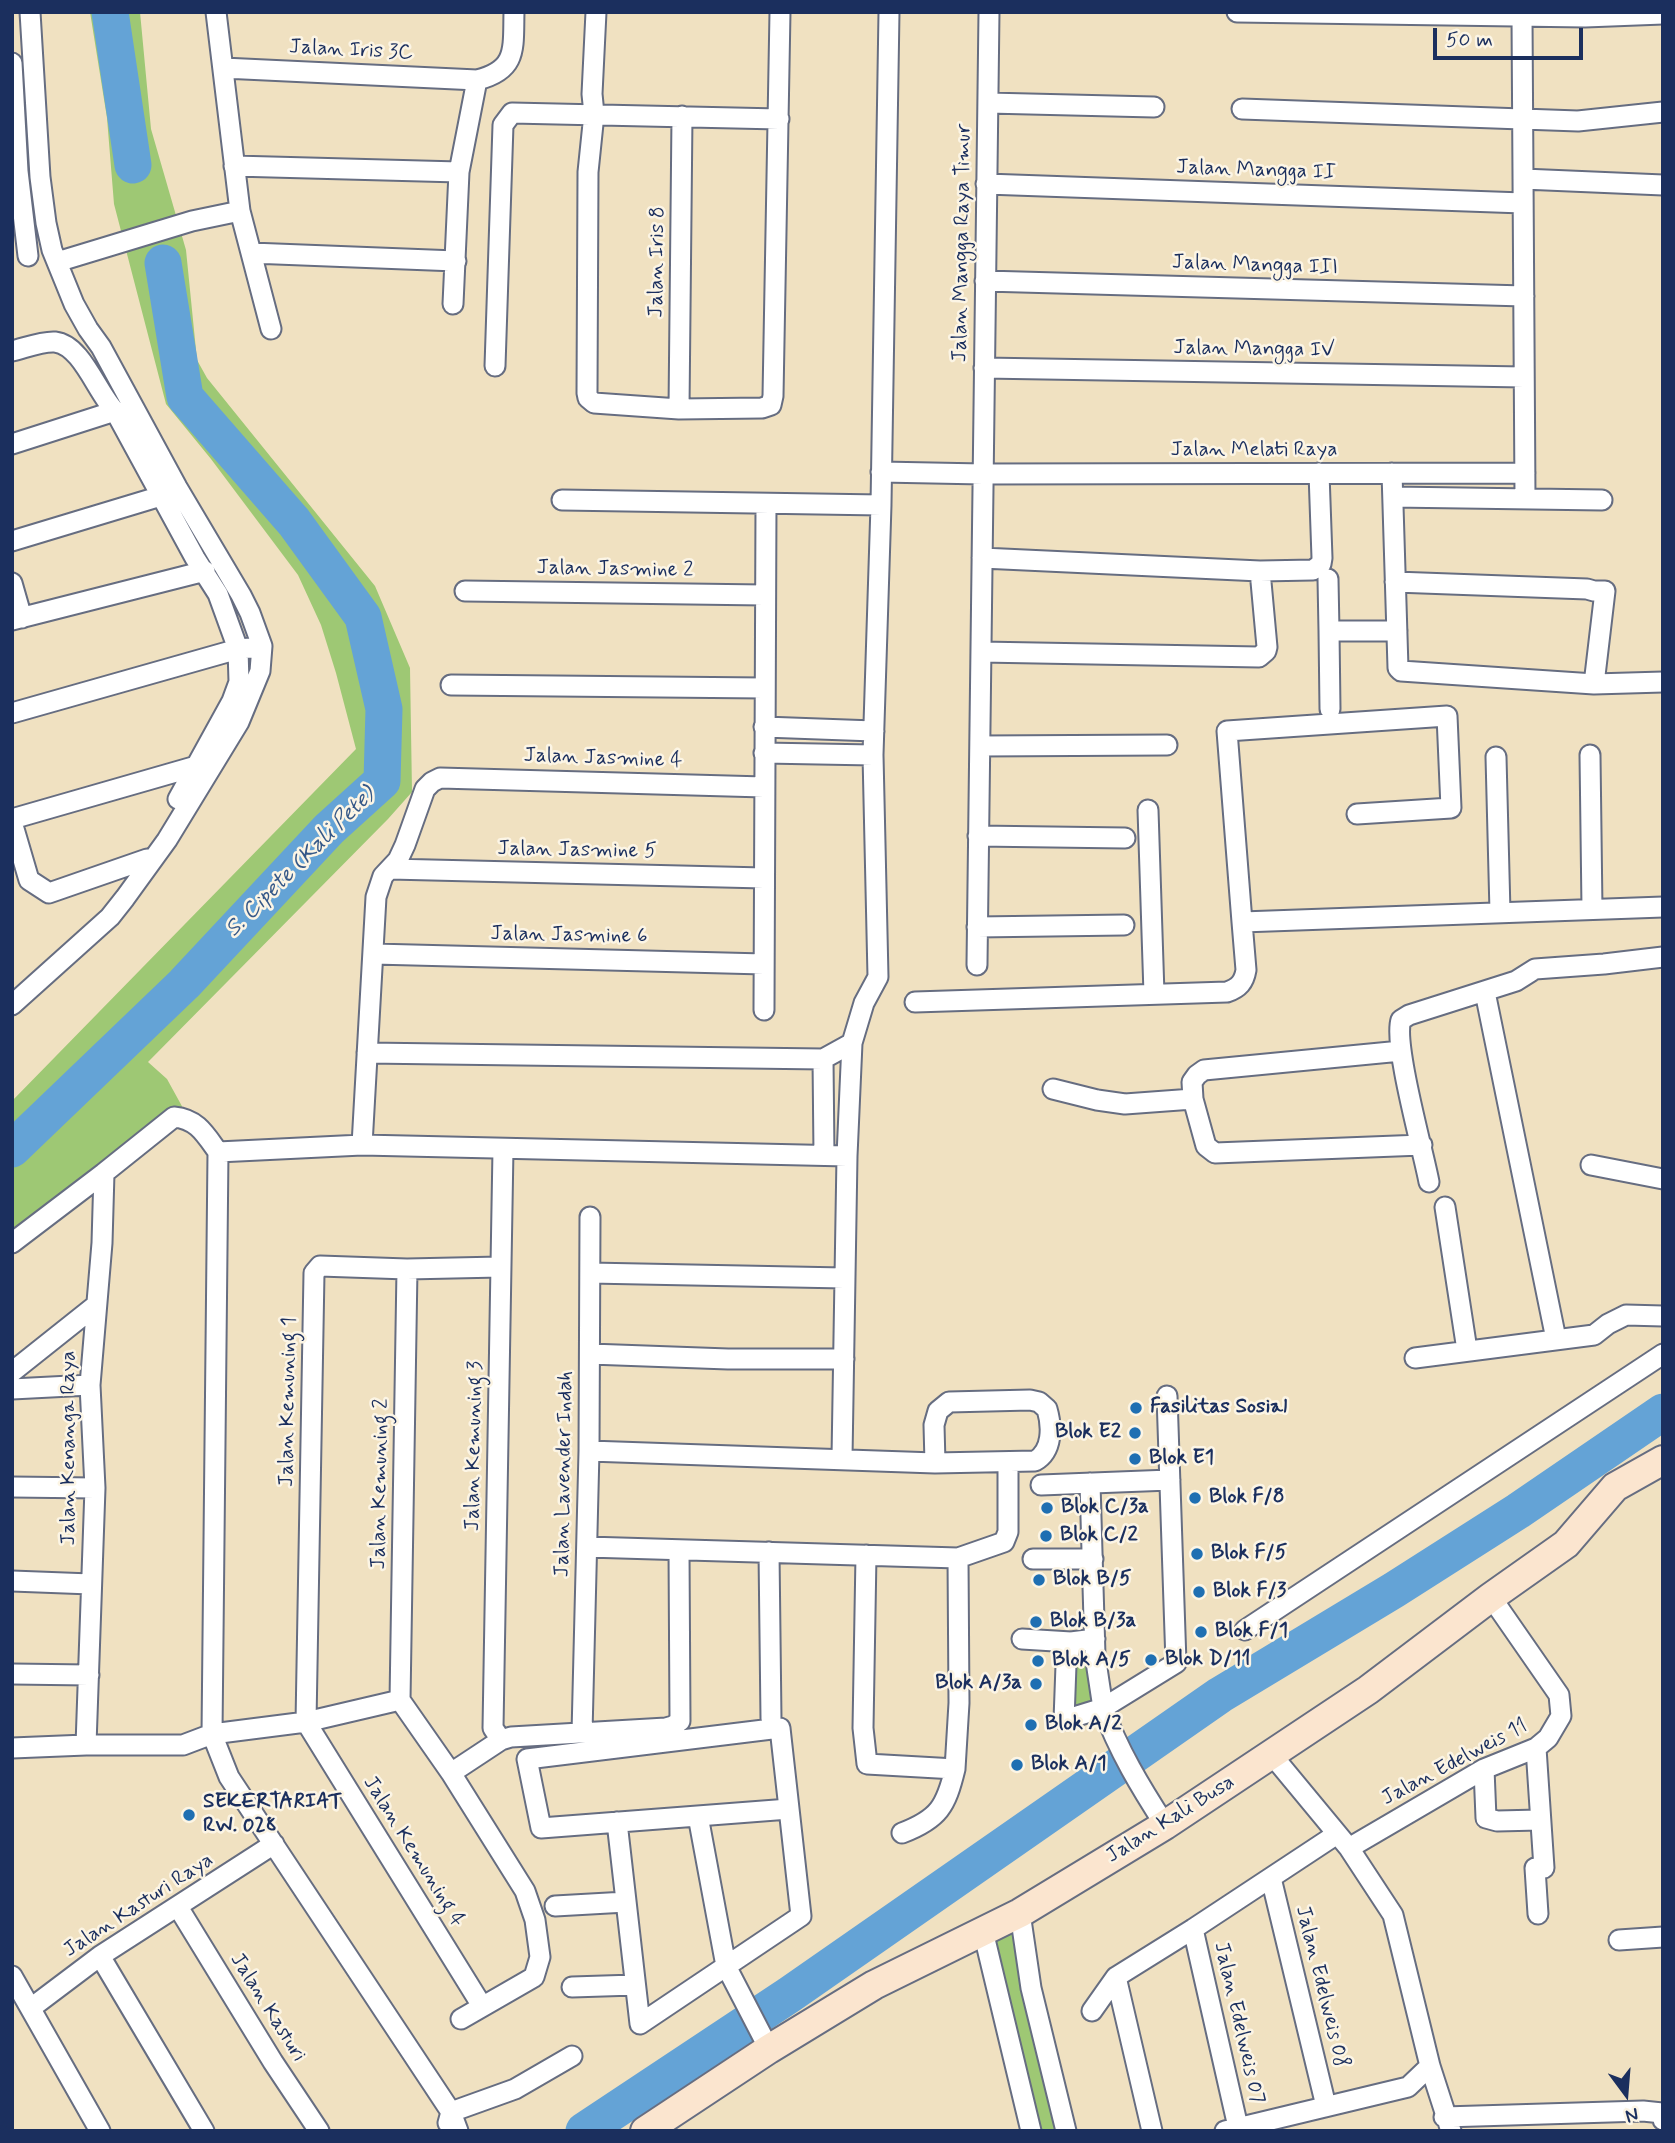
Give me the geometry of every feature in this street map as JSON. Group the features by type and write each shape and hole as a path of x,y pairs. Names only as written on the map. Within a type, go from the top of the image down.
{"street":[{"path":"12,1005 110,917 149,860 167,840 239,722 260,671 262,646 241,595 177,487 102,347 88,329 54,256 40,177 30,12"},
{"path":"216,12 240,211 271,329"},
{"path":"453,304 459,172 477,80 503,70 510,62 514,12"},
{"path":"596,12 592,94 594,114 588,172 588,398 594,403 679,409 762,408 771,405 780,12"},
{"path":"842,1458 844,1278 852,1043 864,1003 878,977 873,755 881,505 889,12"},
{"name":"Jalan Mangga Raya Timur","path":"977,965 989,12"},
{"path":"1237,12 1585,17 1663,13"},
{"path":"1522,16 1525,497"},
{"name":"Jalan Iris 3C","path":"223,68 477,80"},
{"path":"13,72 20,258 54,256 112,246 192,221 240,211"},
{"path":"988,103 1154,107"},
{"path":"1242,108 1578,121 1663,112"},
{"path":"495,366 503,125 512,113 779,119"},
{"name":"Jalan Iris 8","path":"679,409 682,116"},
{"path":"234,166 459,172"},
{"path":"1523,179 1663,185"},
{"name":"Jalan Mangga II","path":"986,184 1523,203"},
{"path":"251,253 456,261"},
{"name":"Jalan Mangga III","path":"985,281 1524,296"},
{"path":"12,351 53,342 66,345 79,357 106,402 115,411 205,571 226,612 238,649 239,681 232,701 194,767 149,860 49,893 29,880 12,821 194,767 214,762"},
{"name":"Jalan Mangga IV","path":"984,368 1524,377"},
{"path":"12,444 115,411"},
{"name":"Jalan Melati Raya","path":"881,472 1525,473"},
{"path":"982,558 1260,571 1313,570 1321,564 1319,473"},
{"path":"1392,473 1396,631 1398,668 1401,671 1594,684 1663,682"},
{"path":"12,541 161,496"},
{"path":"1393,497 1602,500"},
{"path":"562,500 881,505"},
{"path":"764,1010 766,503"},
{"path":"12,583 17,619 205,571"},
{"path":"981,652 1259,657 1267,647 1260,571"},
{"path":"1328,579 1330,709"},
{"path":"1395,582 1587,589 1605,592 1594,684"},
{"name":"Jalan Jasmine 2","path":"466,591 764,595"},
{"path":"1329,631 1396,631"},
{"path":"12,713 238,649 262,646"},
{"path":"451,685 764,688"},
{"path":"915,1002 1227,992 1237,988 1245,977 1246,970 1227,731 1447,716 1451,808 1357,814"},
{"path":"764,727 874,731"},
{"path":"980,746 1167,745"},
{"path":"764,753 873,755"},
{"path":"1590,755 1592,909"},
{"path":"1496,757 1500,912"},
{"name":"Jalan Jasmine 4","path":"390,869 405,845 425,789 440,778 764,786"},
{"path":"1147,810 1154,994"},
{"path":"978,836 1125,838"},
{"path":"362,1145 376,897 383,876 390,869"},
{"name":"Jalan Jasmine 5","path":"390,869 764,878"},
{"path":"1242,922 1663,907"},
{"path":"977,927 1124,925"},
{"name":"Jalan Jasmine 6","path":"374,954 764,964"},
{"path":"1429,1182 1401,1051 1398,1028 1401,1020 1409,1015 1516,981 1535,969 1663,957"},
{"path":"1485,992 1556,1339"},
{"path":"367,1053 823,1059 852,1043"},
{"path":"1401,1051 1204,1070 1196,1075 1192,1082 1193,1099 1206,1146 1215,1153 1422,1145"},
{"path":"823,1059 824,1155"},
{"path":"1053,1089 1125,1104 1193,1099"},
{"path":"12,1243 174,1117 189,1118 202,1129 218,1152 212,1734 229,1777 449,2121 458,2131"},
{"path":"218,1152 362,1145 847,1156"},
{"name":"Jalan Kemuning 3","path":"501,1740 493,1728 503,1149"},
{"path":"1591,1165 1663,1179"},
{"name":"Jalan Kenanga Raya","path":"86,1745 95,1488 90,1385 102,1243 104,1173"},
{"path":"1445,1207 1467,1350"},
{"name":"Jalan Lavender Indah","path":"582,1733 589,1451 590,1216"},
{"name":"Jalan Kemuning 1","path":"306,1722 314,1273 320,1266 407,1269 500,1267"},
{"name":"Jalan Kemuning 2","path":"400,1700 407,1269"},
{"path":"590,1273 844,1278"},
{"path":"12,1372 95,1306"},
{"path":"1415,1358 1594,1335 1626,1315 1663,1316"},
{"path":"590,1354 728,1359 844,1359"},
{"path":"1245,1630 1663,1354"},
{"path":"12,1389 90,1385"},
{"path":"1071,1642 1066,1665 1064,1720 1103,1708 1176,1662 1167,1396"},
{"path":"589,1451 935,1463 1035,1461 1044,1456 1049,1443 1049,1416 1046,1409 1039,1402 948,1402 938,1411 934,1425 935,1463"},
{"name":"Jalan Kali Busa","path":"645,2131 769,2049 874,1985 1020,1913 1165,1825 1272,1755 1368,1690 1566,1544 1615,1487 1663,1460"},
{"path":"587,1547 958,1558 1004,1542 1008,1532 1008,1462"},
{"path":"1041,1485 1170,1480"},
{"path":"1090,1483 1095,1639 1103,1708 1111,1731 1165,1825"},
{"path":"12,1486 95,1488"},
{"path":"451,1773 501,1740 511,1737 666,1728 680,1721 679,1550"},
{"path":"769,1552 771,1719"},
{"path":"866,1555 863,1728 867,1764 955,1769"},
{"path":"902,1833 923,1824 942,1809 955,1769 958,1558"},
{"path":"1033,1559 1093,1559"},
{"path":"12,1581 92,1584"},
{"name":"Jalan Edelweis 11","path":"1116,1977 1271,1878 1484,1769 1535,1748 1548,1738 1561,1716 1559,1695 1491,1597"},
{"path":"1021,1639 1071,1642 1095,1639"},
{"path":"12,1674 89,1675"},
{"path":"12,1748 183,1745 212,1734 306,1722 400,1700 451,1773 525,1891 535,1920 540,1957 534,1976 461,2020"},
{"name":"Jalan Kemuning 4","path":"306,1722 482,2006"},
{"path":"617,1822 640,2024 801,1916 780,1728 527,1759 541,1828 617,1822 789,1809"},
{"path":"1535,1748 1544,1868 1535,1868 1538,1914"},
{"path":"1272,1755 1343,1841 1393,1915 1430,2066 1448,2124 1496,2124 1643,2111 1662,2113 1663,2120"},
{"path":"1484,1769 1486,1818 1497,1821 1539,1820"},
{"path":"698,1816 726,1966 769,2049"},
{"name":"Jalan Kasturi Raya","path":"31,2008 100,1956 274,1844"},
{"name":"Jalan Edelweis 08","path":"1271,1878 1326,2106"},
{"path":"555,1906 626,1902"},
{"name":"Jalan Kasturi","path":"178,1907 273,2062 319,2131"},
{"path":"1020,1913 1031,1988 1066,2131"},
{"name":"Jalan Edelweis 07","path":"1193,1929 1231,2129"},
{"path":"983,1931 1031,2131"},
{"path":"1619,1940 1663,1937"},
{"path":"100,1956 204,2131"},
{"path":"12,1976 100,2131"},
{"path":"1092,2011 1116,1977"},
{"path":"1116,1977 1152,2131"},
{"path":"572,1987 635,1985"},
{"path":"449,2121 515,2089 572,2056"},
{"path":"1231,2129 1408,2087 1430,2066"}],"green space":[{"path":"90,12 140,12 151,129 186,250 197,360 207,378 375,586 410,668 412,792 148,1062 167,1079 189,1119 174,1117 12,1244 12,1101 356,749 321,625 298,575 166,404 114,204 107,118","holes":["368,795 240,923 329,829"]},
{"path":"1095,1639 1103,1708 1064,1720 1071,1642"},
{"path":"1020,1913 1066,2131 1031,2131 983,1931"}],"waterway":[{"name":"S. Cipete (Kali Pete)","path":"110,12 133,165"},
{"name":"S. Cipete (Kali Pete)","path":"12,1149 184,984 329,829 382,781 384,709 363,617 294,522 185,397 163,263"},
{"path":"584,2131 789,1995 1220,1695 1518,1511 1663,1412"}],"place":[{"name":"Fasilitas Sosial","path":"1136,1408"},
{"name":"Blok E2","path":"1135,1433"},
{"name":"Blok E1","path":"1135,1459"},
{"name":"Blok F/8","path":"1195,1498"},
{"name":"Blok C/3a","path":"1047,1508"},
{"name":"Blok C/2","path":"1046,1536"},
{"name":"Blok F/5","path":"1197,1554"},
{"name":"Blok B/5","path":"1039,1580"},
{"name":"Blok F/3","path":"1199,1592"},
{"name":"Blok B/3a","path":"1036,1622"},
{"name":"Blok F/1","path":"1201,1632"},
{"name":"Blok D/11","path":"1151,1660"},
{"name":"Blok A/5","path":"1038,1661"},
{"name":"Blok A/3a","path":"1036,1684"},
{"name":"Blok A/2","path":"1031,1725"},
{"name":"Blok A/1","path":"1017,1765"},
{"name":"SEKERTARIAT RW. 028","path":"189,1815"}]}
